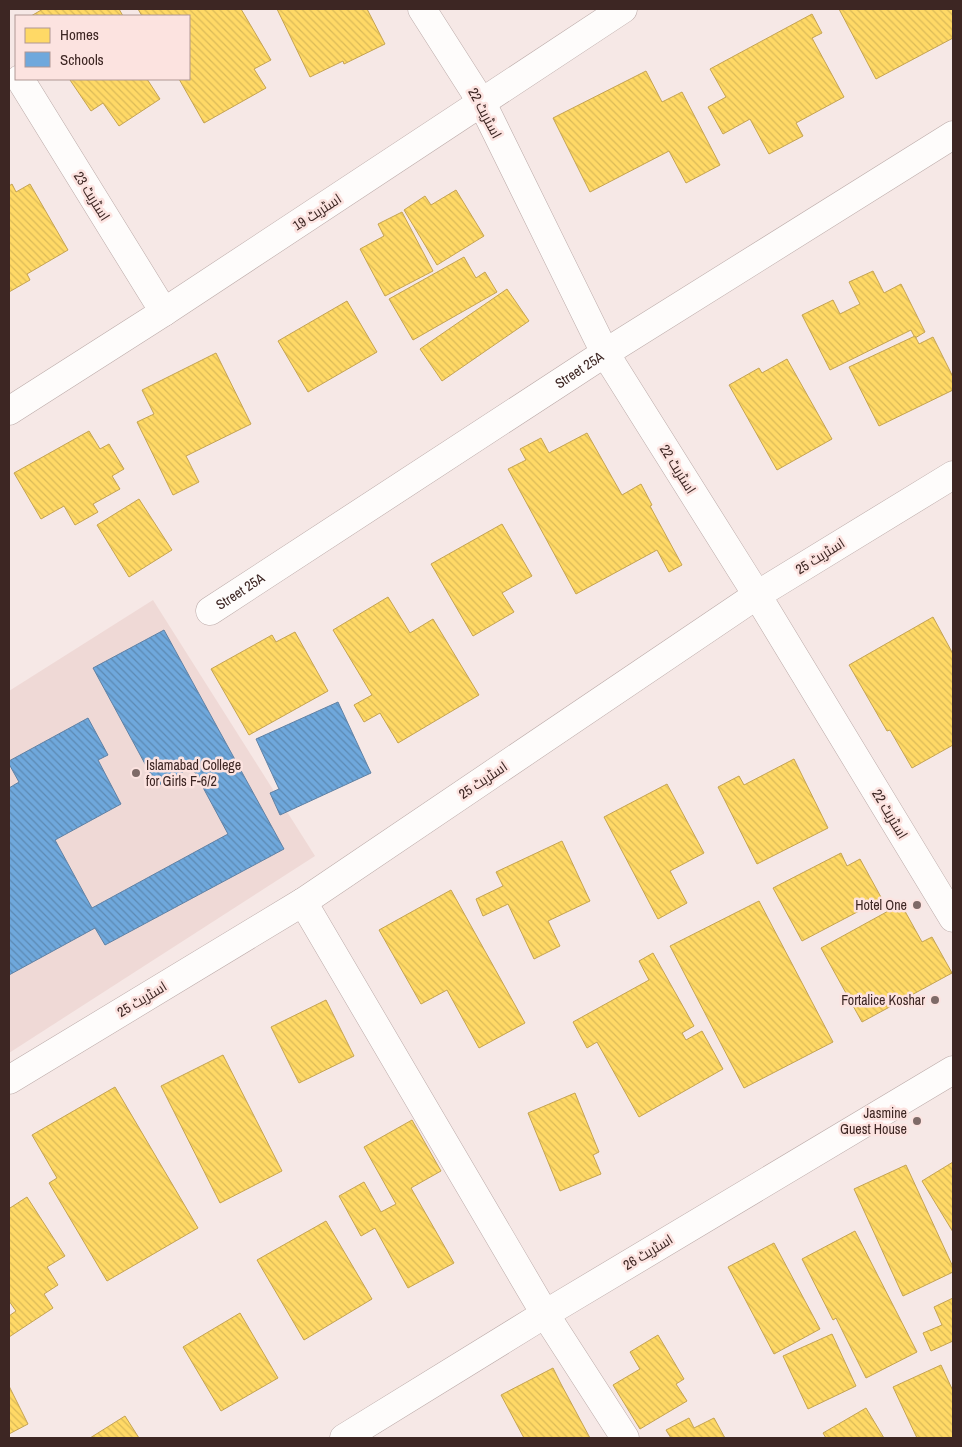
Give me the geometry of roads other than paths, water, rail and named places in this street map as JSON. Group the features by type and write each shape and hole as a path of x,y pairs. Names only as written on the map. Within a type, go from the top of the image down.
{"street":[{"name":"اسٹریٹ 22","path":"422,9 482,103 605,353 757,595 953,918"},
{"name":"اسٹریٹ 19","path":"9,411 164,312 622,9"},
{"name":"اسٹریٹ 23","path":"21,80 164,312"},
{"name":"Street 25A","path":"210,611 605,353 953,135"},
{"name":"اسٹریٹ 25","path":"9,1080 303,902 757,595 953,475"},
{"path":"303,902 545,1314 625,1438"},
{"name":"اسٹریٹ 26","path":"344,1438 545,1314 953,1070"}],"place":[{"name":"Islamabad College for Girls F-6/2","path":"136,773"},
{"name":"Hotel One","path":"917,905"},
{"name":"Fortalice Koshar","path":"935,1000"},
{"name":"Jasmine Guest House","path":"917,1121"}]}
